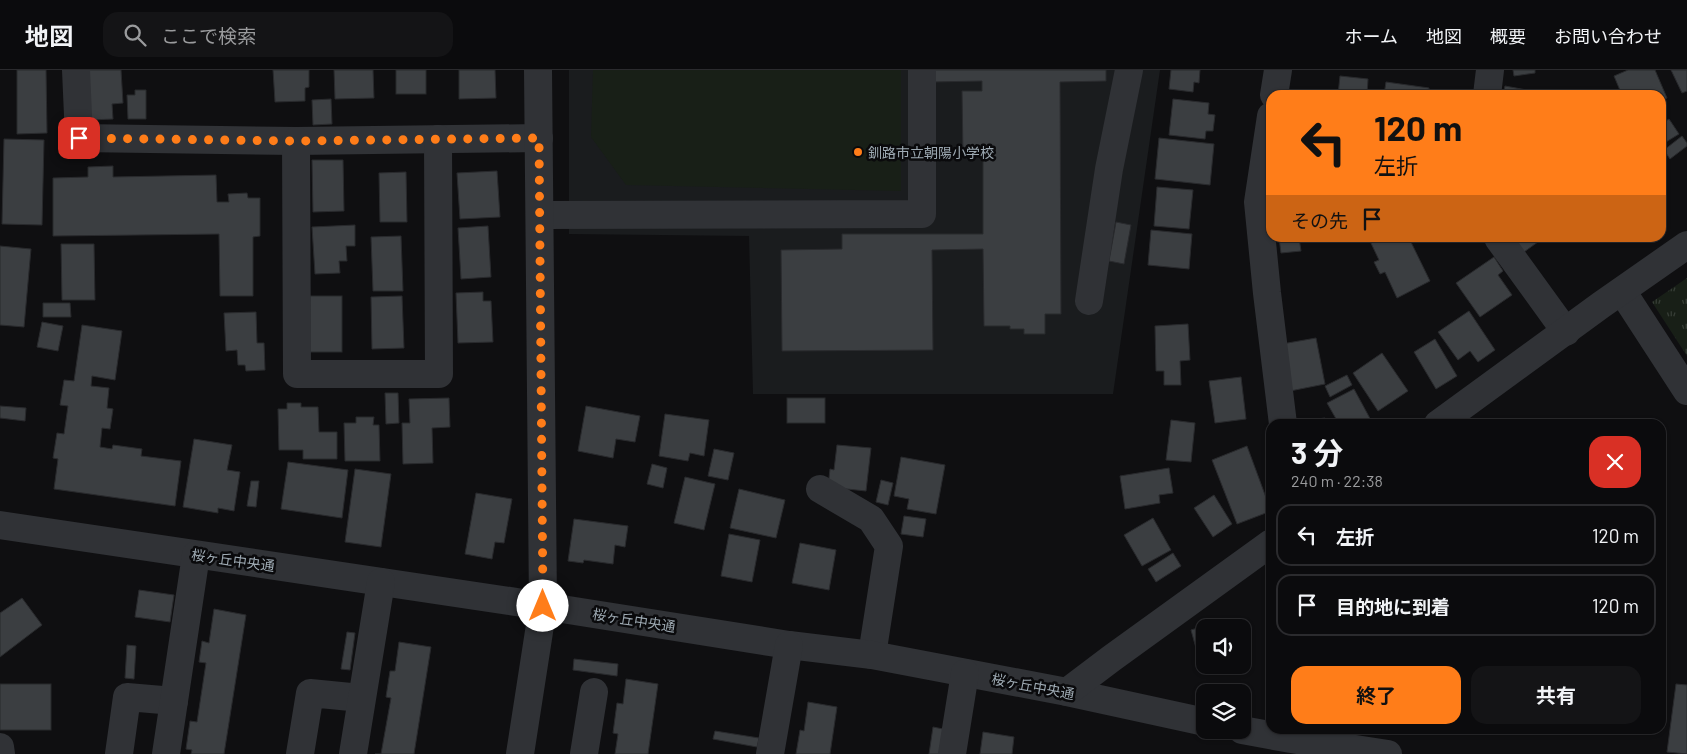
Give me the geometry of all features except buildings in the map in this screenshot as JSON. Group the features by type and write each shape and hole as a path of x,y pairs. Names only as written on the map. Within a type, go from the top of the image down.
{"street":[{"path":"76,70 79,138 296,141 539,138"},
{"path":"520,754 543,606 538,70"},
{"path":"540,215 922,214 922,70"},
{"path":"1089,301 1109,169 1128,70"},
{"path":"1275,90 1278,70"},
{"path":"1488,90 1490,70"},
{"path":"296,141 297,374 440,374 438,139"},
{"path":"1266,149 1258,202 1282,419"},
{"path":"1501,242 1566,332"},
{"path":"1445,419 1687,245"},
{"path":"1622,291 1687,391"},
{"path":"820,489 871,519 889,546 872,655"},
{"name":"桜ヶ丘中央通","path":"0,525 790,645 872,655 1067,692 1196,720"},
{"path":"1067,692 1266,547"},
{"path":"166,754 196,555"},
{"path":"353,754 381,582"},
{"path":"770,754 790,645"},
{"path":"952,754 964,673"},
{"path":"584,754 594,692"},
{"path":"300,754 310,693 361,698"},
{"path":"119,754 127,697 174,701"},
{"path":"1251,733 1288,747 1385,754"},
{"path":"0,747 1,754"}],"shaded area":[{"name":"釧路市立朝陽小学校","path":"569,70 1160,70 1113,394 753,394 749,236 569,234"}],"green space":[{"path":"593,70 901,70 901,191 626,185 591,137"},
{"path":"1687,278 1687,356 1652,302"}],"place":[{"name":"釧路市立朝陽小学校","path":"858,152"}],"route":[{"path":"79,138 296,141 539,138 543,606"}]}
